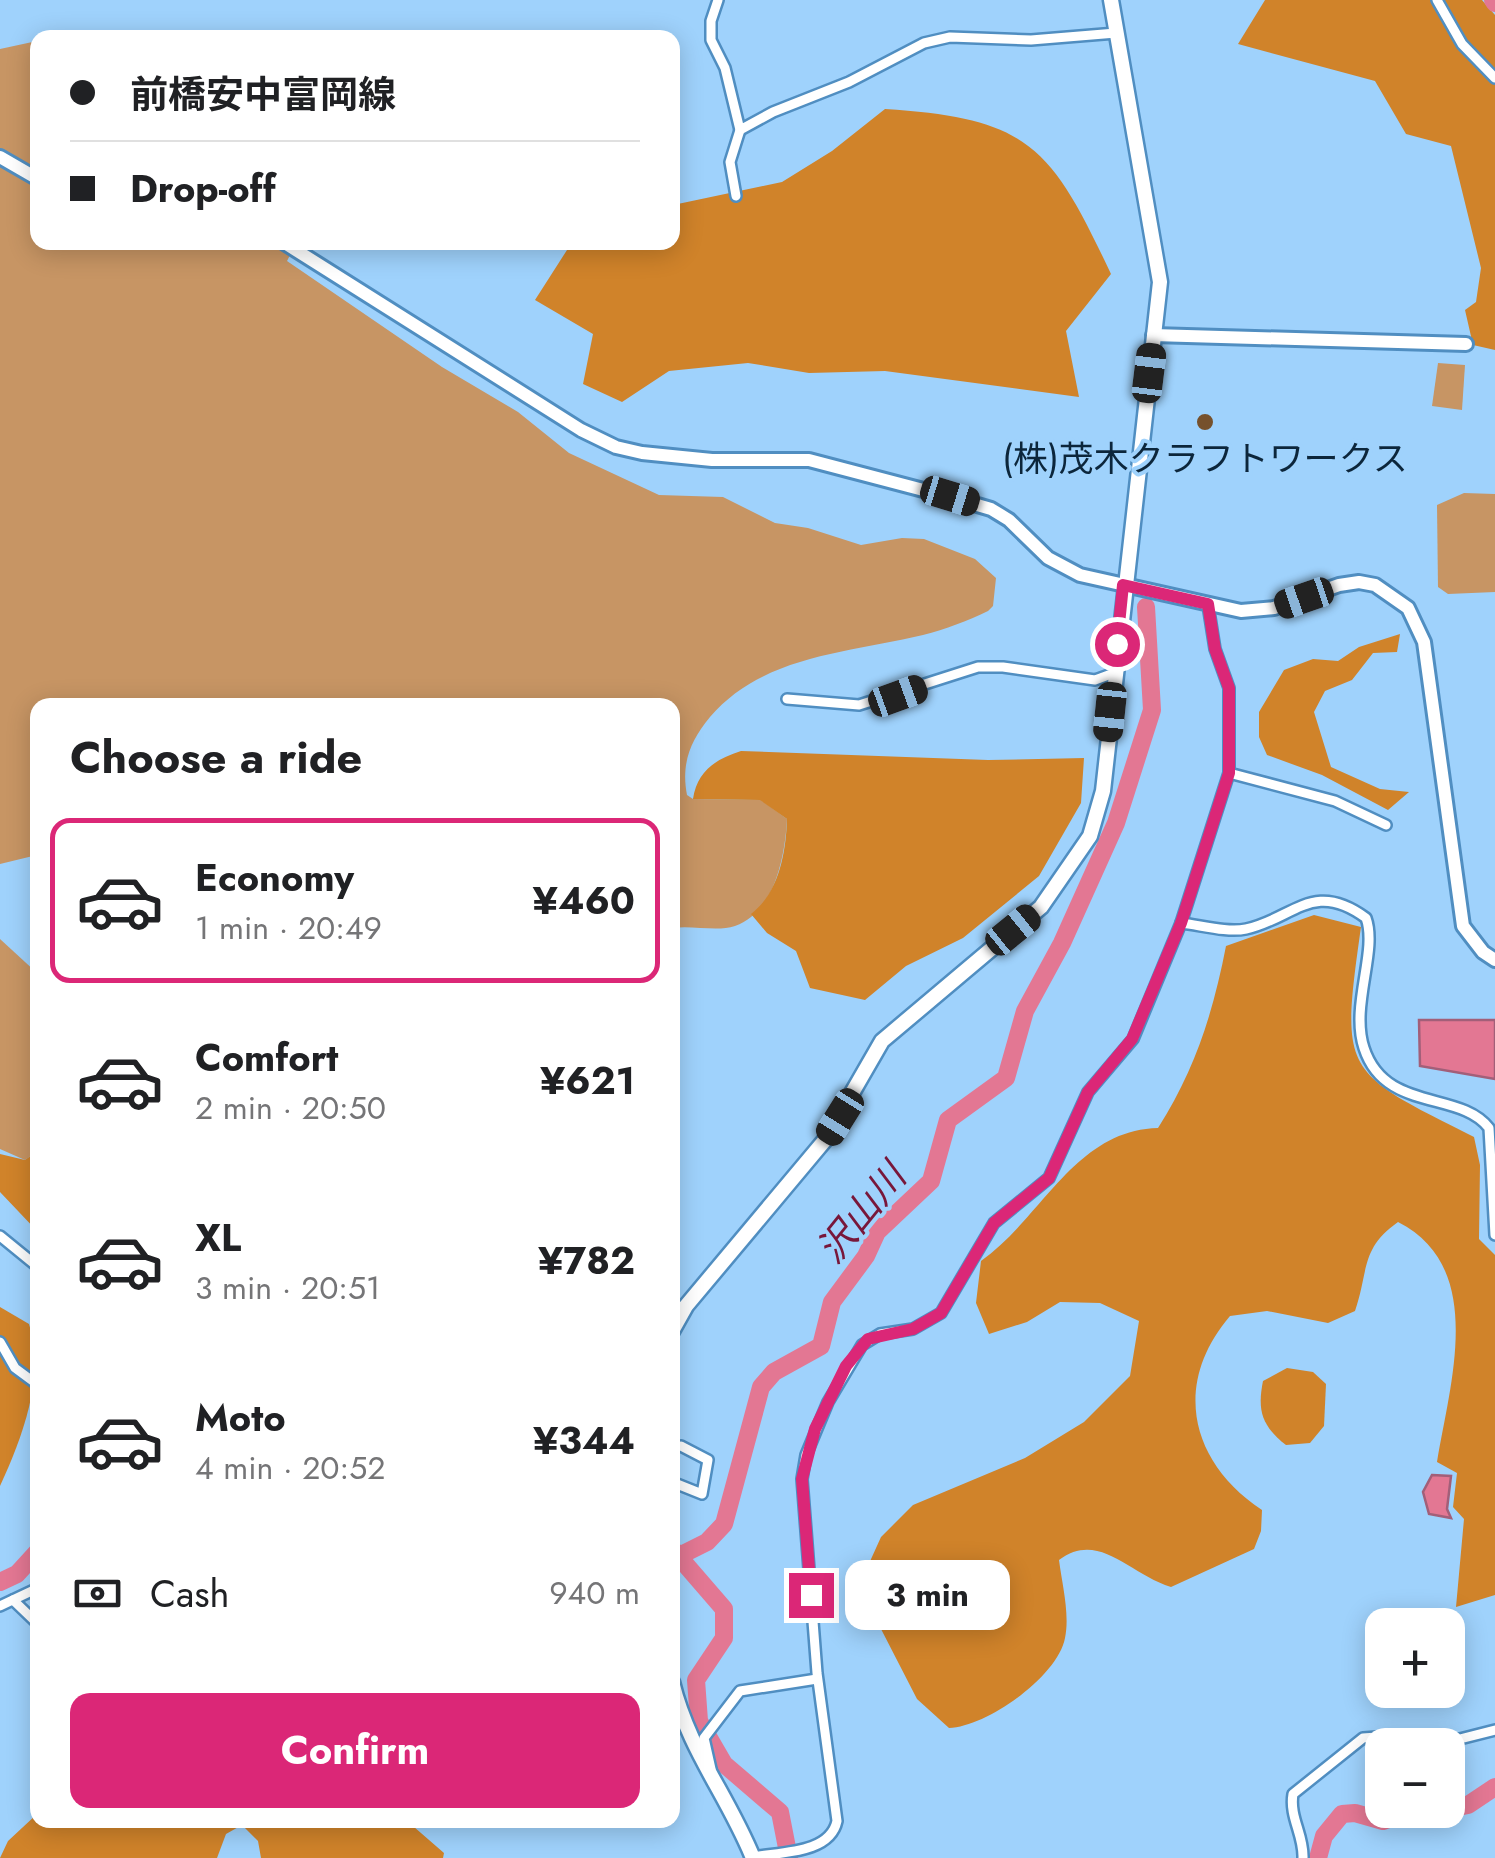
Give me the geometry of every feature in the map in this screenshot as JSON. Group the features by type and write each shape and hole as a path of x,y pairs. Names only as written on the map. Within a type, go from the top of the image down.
{"main road":[{"path":"680,1316 825,1140 882,1041 1041,907 1082,849 1103,791 1159,265 1111,0"},
{"path":"680,1708 694,1749 753,1857"}],"street":[{"path":"718,0 711,22 711,40 726,68 740,130 730,162 736,196"},
{"path":"1437,0 1462,44 1495,78"},
{"path":"740,130 773,112 849,82 924,43 950,37 1031,40 1116,33"},
{"path":"0,157 30,174"},
{"path":"296,250 581,430 616,447 712,460 809,460 950,496 1009,520 1062,567 1241,611 1274,608 1359,582 1392,594 1408,608 1424,642 1458,906 1470,937 1495,960"},
{"path":"1153,335 1466,344"},
{"path":"753,1857 798,1853 828,1839 837,1821 818,1679 802,1479 806,1455 846,1366 868,1339 913,1329 941,1313 994,1223 1049,1178 1088,1092 1132,1039 1181,923 1229,773 1229,688 1215,649 1208,604"},
{"path":"787,699 859,705 978,668 1003,667 1095,680 1114,673"},
{"path":"1229,773 1335,801 1386,825"},
{"path":"1181,923 1247,929 1294,906 1316,901 1344,907 1366,918 1368,941 1360,992 1360,1032 1365,1052 1384,1080 1478,1118 1490,1128 1495,1235"},
{"path":"0,1236 30,1261"},
{"path":"0,1342 15,1368 30,1379"},
{"path":"680,1485 702,1494 708,1460 681,1446"},
{"path":"0,1606 30,1592"},
{"path":"13,1600 30,1616"},
{"path":"712,1777 704,1738 740,1691 818,1679"},
{"path":"1303,1858 1301,1833 1293,1818 1293,1794 1362,1738 1391,1736 1444,1743 1495,1730"}],"shaded area":[{"path":"1265,0 1482,0 1495,15 1495,350 1473,345 1465,310 1476,302 1481,268 1451,146 1406,134 1375,81 1238,44"},
{"path":"30,43 30,250 292,250 287,261 442,367 518,412 569,453 659,495 723,497 775,523 808,528 861,545 902,538 924,539 975,559 996,578 993,606 988,611 932,633 781,669 731,696 703,726 686,763 687,795 693,799 761,800 787,819 775,881 769,896 749,919 728,928 680,928 680,698 30,698 30,857 0,864 0,49"},
{"path":"885,109 973,121 1030,147 1071,196 1111,274 1066,331 1079,397 885,371 809,373 748,363 669,371 622,402 583,384 593,334 535,300 567,250 680,250 680,204 782,182 832,151"},
{"path":"1438,363 1465,365 1462,410 1432,406"},
{"path":"1464,493 1495,494 1495,592 1448,594 1438,587 1437,505"},
{"path":"1400,634 1397,652 1373,653 1352,680 1325,691 1314,712 1331,767 1380,789 1409,792 1388,810 1322,775 1267,755 1259,737 1259,712 1284,670 1313,659 1338,661 1359,647"},
{"path":"741,751 988,760 1084,758 1081,803 1039,876 963,938 906,966 865,1000 810,988 796,951 767,933 751,914 774,883 783,858 787,819 760,800 693,799 709,768"},
{"path":"1314,915 1361,927 1351,1013 1360,1063 1375,1081 1398,1097 1474,1137 1480,1165 1479,1239 1495,1255 1495,1595 1456,1607 1464,1519 1453,1507 1457,1473 1437,1462 1454,1363 1453,1297 1443,1267 1426,1242 1398,1222 1371,1251 1355,1311 1328,1323 1267,1311 1230,1316 1200,1368 1197,1420 1205,1445 1218,1469 1262,1510 1261,1531 1254,1549 1171,1587 1101,1552 1074,1552 1059,1560 1067,1619 1060,1653 1019,1697 982,1719 949,1728 917,1699 881,1629 867,1568 881,1537 913,1505 1025,1458 1084,1422 1130,1376 1139,1321 1100,1303 1060,1302 1027,1322 989,1334 976,1303 981,1261 1082,1160 1129,1133 1158,1128 1201,1040 1226,946"},
{"path":"0,939 30,967 30,1156 25,1160 0,1149"},
{"path":"1419,1020 1495,1020 1495,1079 1420,1066"},
{"path":"0,1154 25,1160 30,1156 30,1224 0,1192"},
{"path":"0,1307 29,1324 30,1401 0,1486"},
{"path":"1287,1368 1313,1372 1326,1384 1324,1426 1310,1443 1286,1445 1263,1417 1263,1381"},
{"path":"1432,1475 1451,1476 1447,1509 1451,1518 1429,1514 1423,1492"},
{"path":"30,1821 30,1828 237,1828 226,1834 217,1858 0,1858 8,1841"},
{"path":"245,1828 415,1828 444,1853 443,1858 261,1858 258,1841"}],"waterway":[{"name":"沢山川","path":"680,1556 707,1542 724,1524 761,1387 774,1372 821,1346 832,1302 866,1256 877,1232 931,1181 948,1120 1006,1078 1025,1011 1062,943 1116,823 1152,710 1146,607"},
{"path":"680,1558 724,1609 724,1638 696,1680 699,1721 724,1764 780,1812 789,1858"},
{"path":"0,1582 17,1574 30,1560"},
{"path":"1465,1806 1495,1787"},
{"path":"1318,1858 1324,1836 1342,1814 1365,1816"}],"place":[{"name":"(株)茂木クラフトワークス","path":"1205,422"}],"route":[{"path":"811,1595 802,1479 815,1429 846,1366 868,1339 913,1329 941,1313 994,1223 1049,1178 1088,1092 1132,1039 1181,923 1229,773 1229,688 1215,649 1208,604 1123,585 1117,644"}]}
